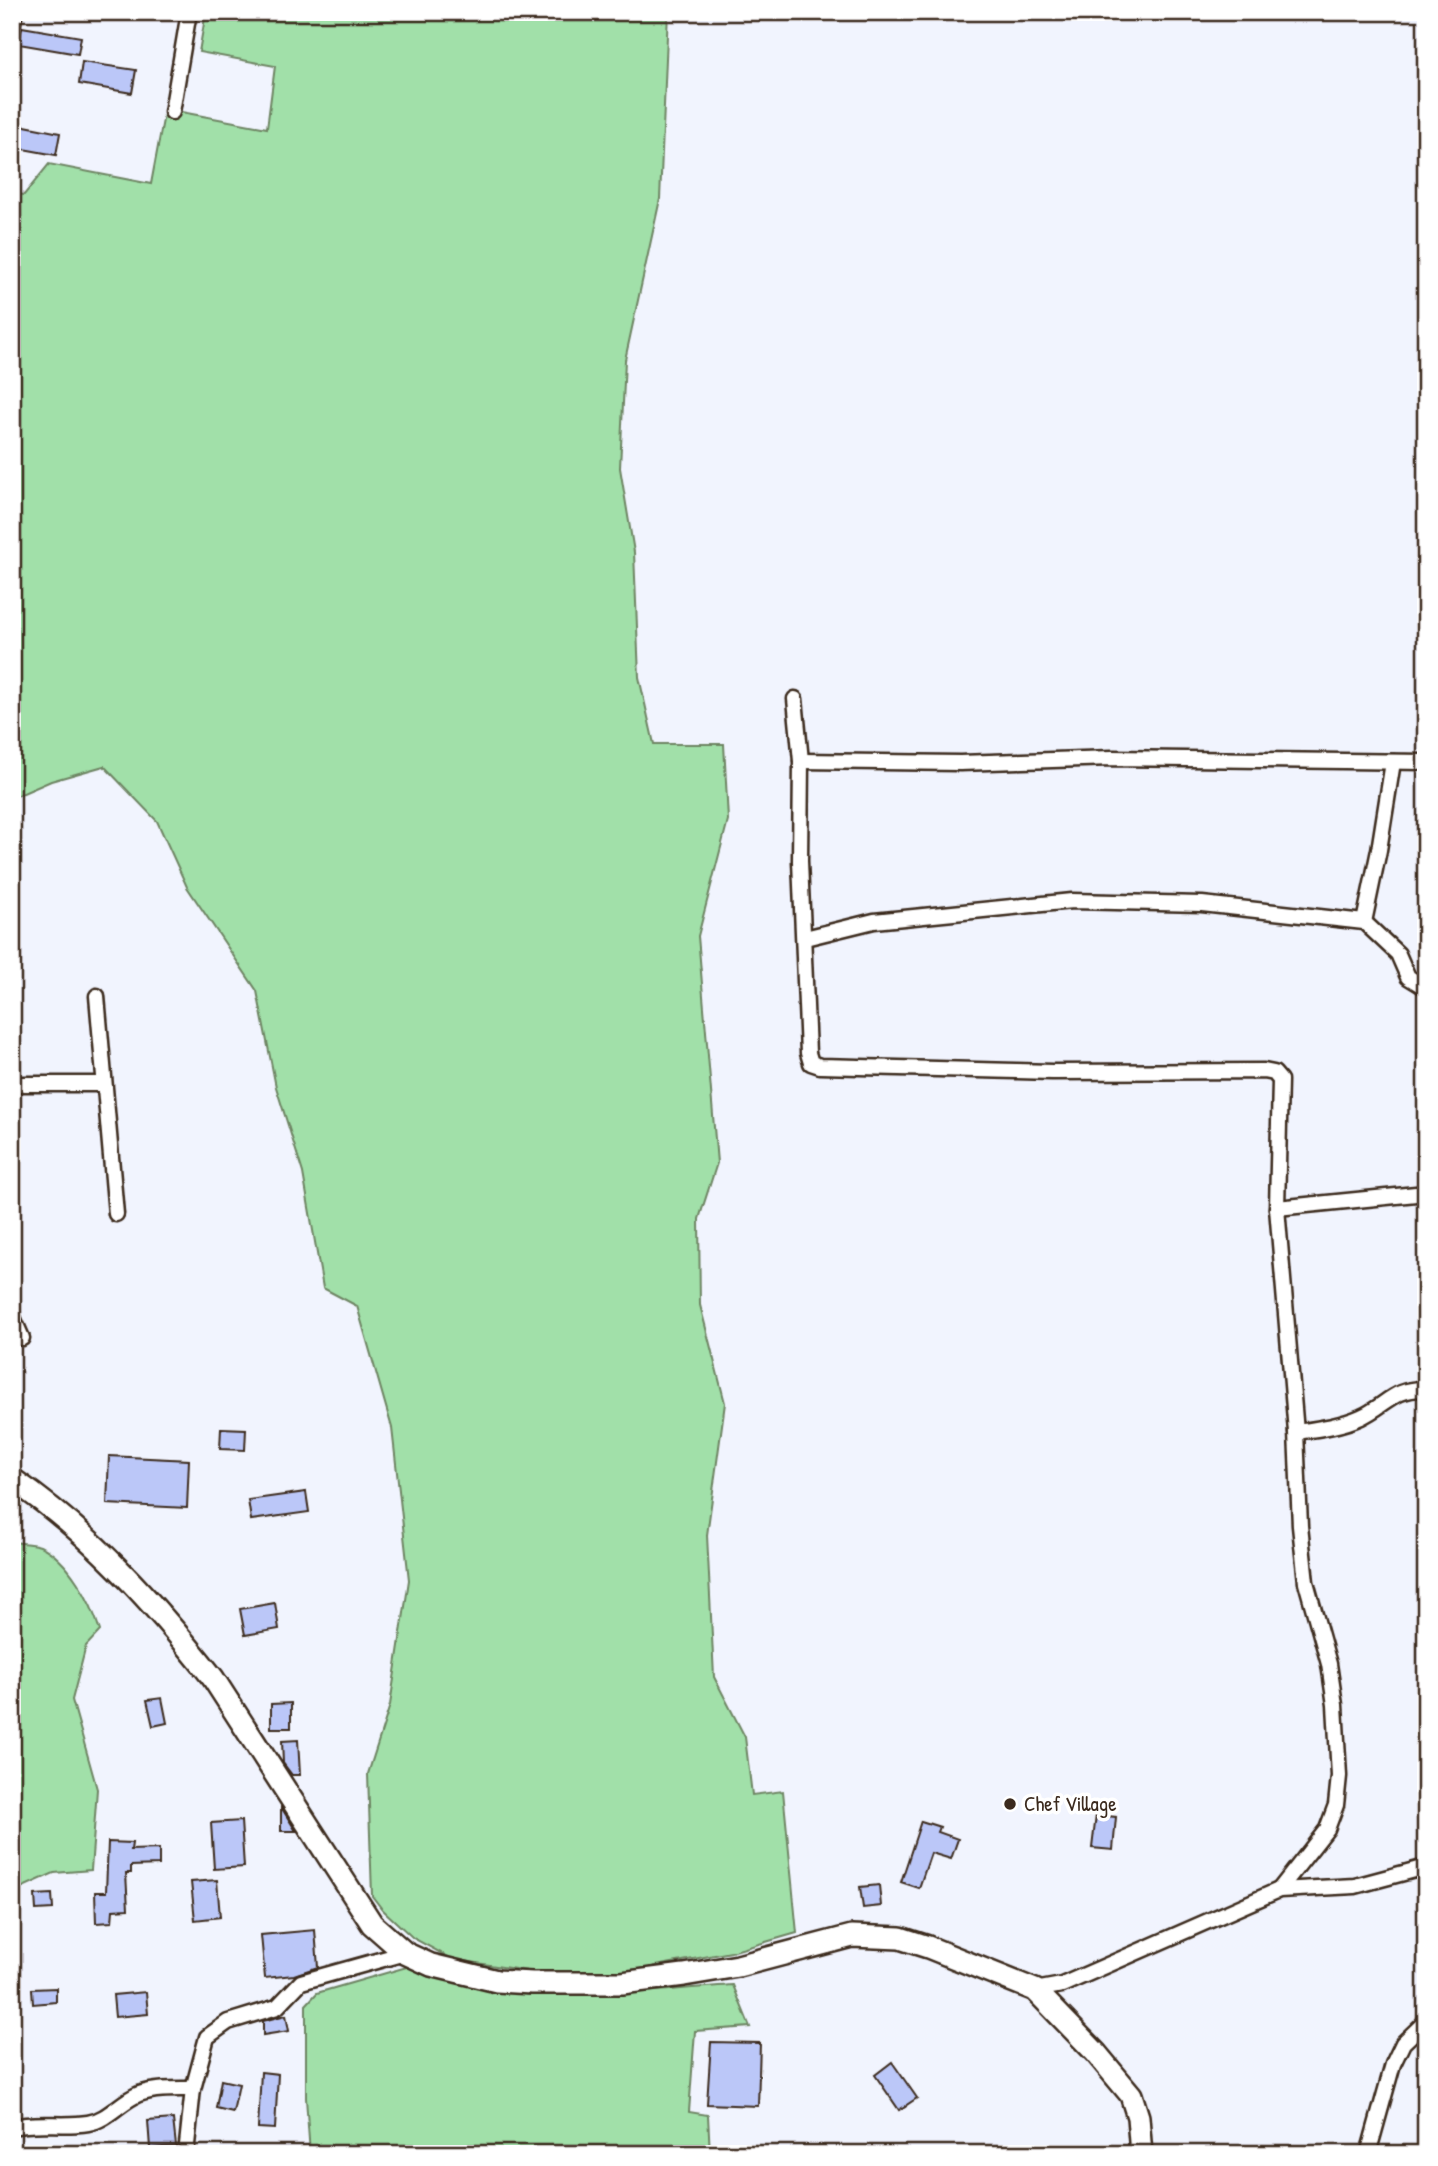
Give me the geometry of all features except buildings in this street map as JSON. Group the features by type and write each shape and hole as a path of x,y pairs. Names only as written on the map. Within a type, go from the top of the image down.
{"street":[{"path":"12,26 15,12"},
{"path":"172,112 189,12"},
{"path":"795,699 801,761 800,861 808,1053 811,1063 820,1066 1064,1072 1264,1071 1274,1073 1280,1080 1277,1208 1296,1432 1303,1554 1306,1582 1329,1664 1335,1705 1339,1776 1336,1805 1327,1829 1279,1890"},
{"path":"801,761 960,763 1112,758 1426,762"},
{"path":"1364,922 1393,762"},
{"path":"805,938 874,922 1072,901 1202,904 1364,922 1398,954 1408,977 1426,988"},
{"path":"97,996 116,1214"},
{"path":"12,1084 104,1083"},
{"path":"1277,1208 1426,1193"},
{"path":"12,1315 22,1338"},
{"path":"1296,1432 1329,1427 1362,1417 1392,1395 1411,1388 1426,1389"},
{"path":"12,1479 50,1505 112,1560 185,1643 213,1678 372,1924 405,1954 431,1965 497,1981 586,1984 622,1983 738,1966 852,1936 874,1935 928,1947 1035,1990 1096,2053 1131,2095 1139,2117 1142,2154"},
{"path":"1035,1990 1062,1986 1279,1890 1355,1886 1426,1867"},
{"path":"186,2154 193,2089 207,2037 228,2022 277,2007 301,1982 405,1954"},
{"path":"1368,2154 1393,2064 1402,2043 1426,2021"},
{"path":"12,2127 27,2123 86,2123 98,2120 138,2094 166,2088 193,2089"}],"green space":[{"path":"206,12 668,12 660,199 625,360 620,468 634,552 639,677 654,744 724,744 728,820 698,936 717,1163 699,1219 700,1305 725,1403 707,1535 714,1677 745,1737 752,1795 783,1791 797,1933 731,1952 629,1971 534,1972 452,1959 413,1938 372,1896 368,1774 390,1705 409,1580 392,1428 357,1306 323,1288 303,1173 276,1087 257,991 187,887 157,821 104,766 51,781 12,798 12,193 24,195 49,164 151,184 165,109 267,128 275,66 199,52"},
{"path":"12,1542 40,1546 60,1561 78,1582 100,1631 86,1646 72,1700 97,1789 91,1870 54,1873 12,1892"},
{"path":"410,1966 449,1980 488,1989 529,1994 611,1994 733,1985 750,2027 695,2031 689,2112 708,2115 710,2154 310,2154 306,2098 306,2005 317,1993"}],"place":[{"name":"Chef Village","path":"1010,1804"}]}
